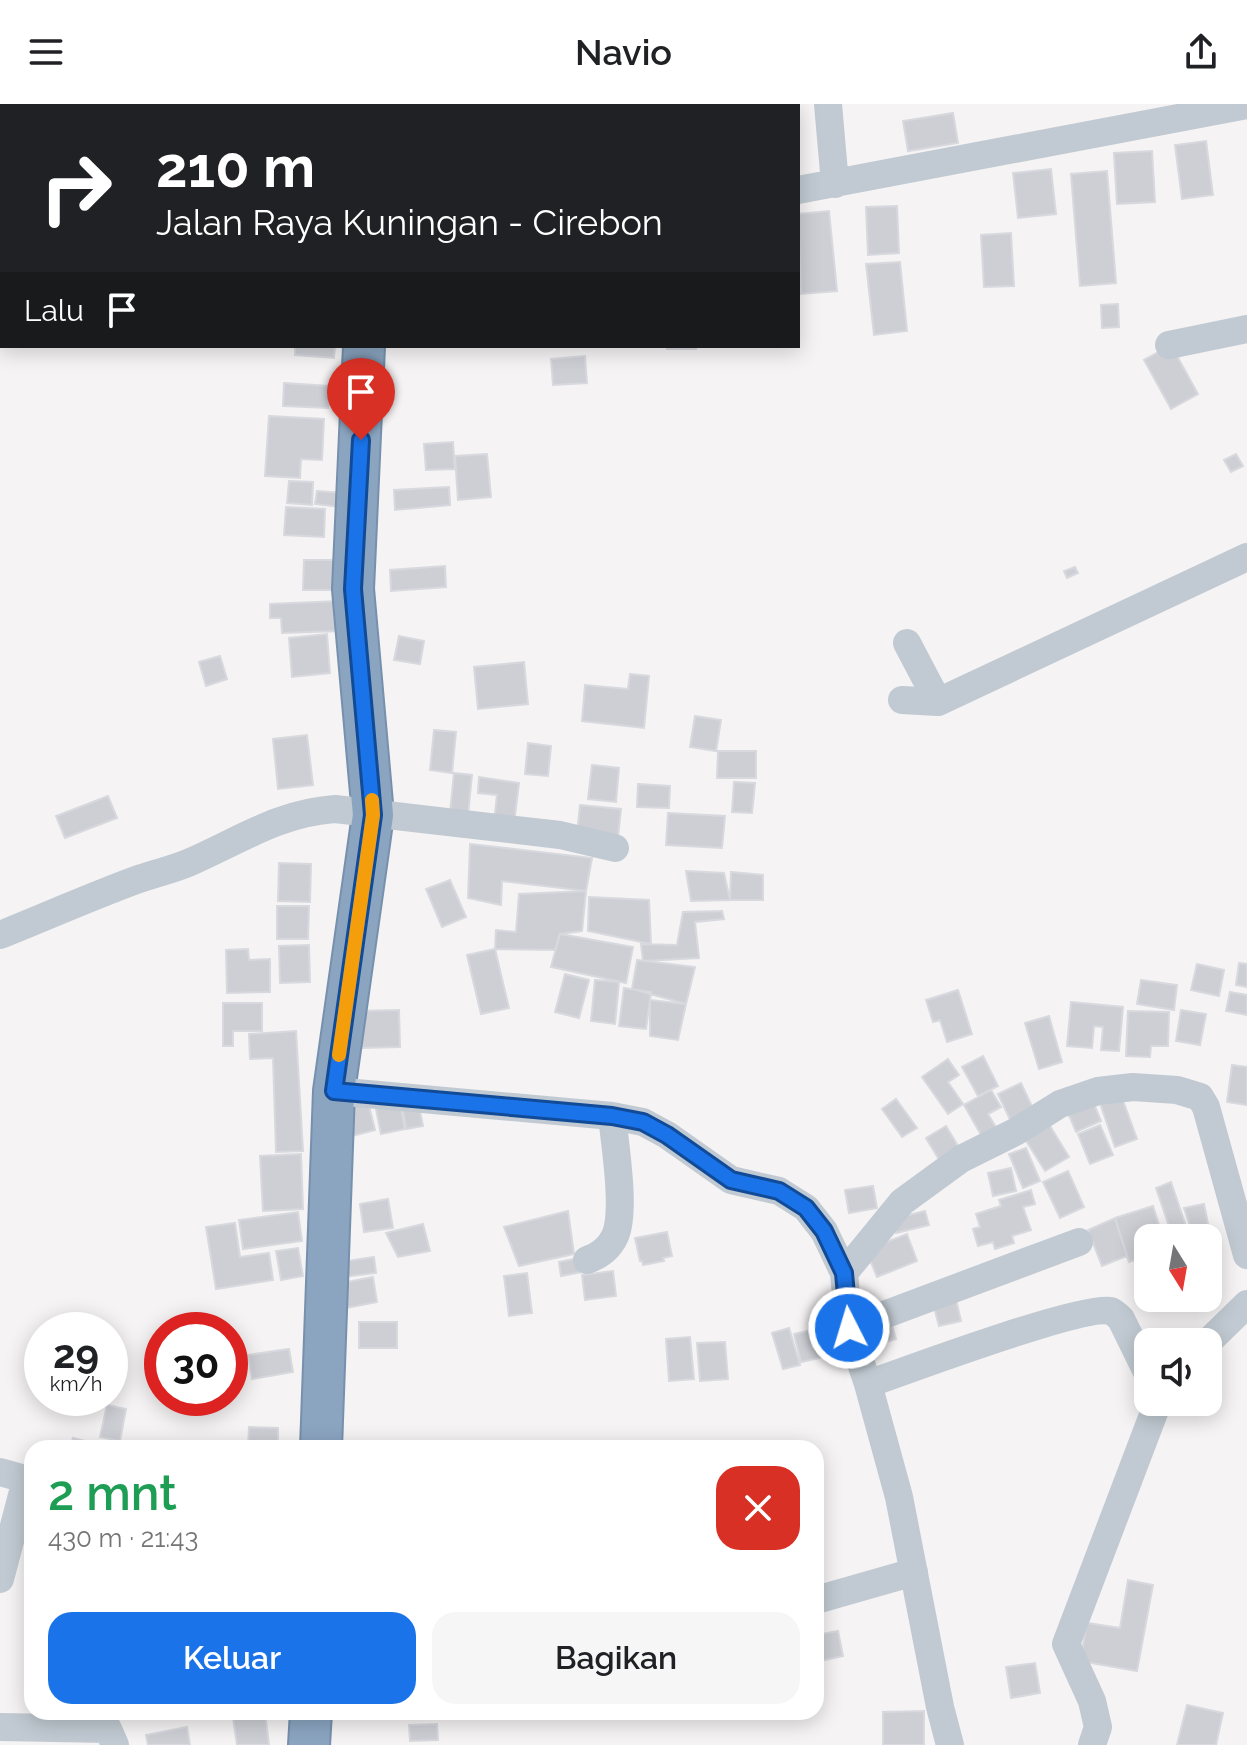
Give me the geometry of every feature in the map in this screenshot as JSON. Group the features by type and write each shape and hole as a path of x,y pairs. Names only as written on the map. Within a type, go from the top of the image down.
{"highway":[{"path":"321,1440 334,1091 373,815 353,589 364,348"},
{"path":"309,1745 311,1720"}],"street":[{"path":"828,104 835,184"},
{"path":"800,190 1247,105"},
{"path":"1169,345 1244,337"},
{"path":"902,700 938,702 1247,557"},
{"path":"907,643 938,702"},
{"path":"0,935 136,880 188,863 229,841 298,813 335,809 560,835 615,848"},
{"path":"844,1273 902,1202 961,1159 1017,1131 1060,1104 1098,1091 1133,1087 1177,1090 1200,1097 1206,1107 1247,1255"},
{"path":"334,1091 612,1116 643,1122 731,1180 779,1191 806,1208 824,1231 844,1273 849,1328 899,1497 950,1745"},
{"path":"587,1260 607,1249 616,1234 619,1203 612,1116"},
{"path":"849,1328 1079,1242"},
{"path":"1222,1328 1247,1304"},
{"path":"868,1384 1086,1313 1115,1313 1134,1345"},
{"path":"1092,1745 1098,1727 1092,1701 1066,1644 1153,1416"},
{"path":"0,1579 19,1478"},
{"path":"824,1598 914,1572"},
{"path":"0,1727 108,1729 115,1745"}],"building":[{"path":"953,113 958,143 908,151 903,121"},
{"path":"1206,141 1213,195 1182,199 1175,145"},
{"path":"1152,151 1155,202 1117,204 1114,153"},
{"path":"1051,169 1056,214 1018,218 1013,173"},
{"path":"1107,171 1116,283 1080,286 1071,174"},
{"path":"897,206 899,253 868,255 866,207"},
{"path":"829,211 837,291 801,294 800,214"},
{"path":"1011,233 1014,286 984,287 981,235"},
{"path":"900,262 907,331 874,335 866,264"},
{"path":"1118,304 1119,327 1102,328 1101,305"},
{"path":"1171,345 1198,394 1171,409 1144,360"},
{"path":"295,348 335,348 334,358 295,355"},
{"path":"585,356 587,383 553,385 551,359"},
{"path":"284,383 330,386 328,408 283,406"},
{"path":"269,416 324,419 322,460 301,459 300,478 265,476"},
{"path":"453,442 455,469 426,470 424,444"},
{"path":"487,454 491,497 458,500 455,456"},
{"path":"1236,454 1243,466 1231,472 1224,460"},
{"path":"289,481 313,482 312,505 287,503"},
{"path":"449,487 450,505 395,510 394,490"},
{"path":"317,491 341,493 339,507 315,504"},
{"path":"286,507 325,509 324,537 284,535"},
{"path":"304,560 341,560 341,590 303,590"},
{"path":"445,566 446,587 391,591 390,570"},
{"path":"1075,567 1078,573 1067,578 1064,571"},
{"path":"339,601 340,631 282,633 281,618 270,618 270,604"},
{"path":"327,634 330,673 292,677 289,638"},
{"path":"399,636 424,641 420,664 394,660"},
{"path":"220,656 227,679 206,686 199,662"},
{"path":"524,662 528,704 478,709 474,667"},
{"path":"630,674 649,676 644,728 582,721 585,685 628,689"},
{"path":"695,716 721,720 716,751 690,747"},
{"path":"434,730 456,732 452,773 430,770"},
{"path":"307,735 313,785 278,789 273,739"},
{"path":"528,743 551,746 548,776 525,774"},
{"path":"718,751 756,751 756,778 717,778"},
{"path":"592,765 619,768 616,802 588,799"},
{"path":"454,773 472,775 468,815 450,813"},
{"path":"479,777 519,783 514,824 494,822 497,795 478,793"},
{"path":"734,782 755,783 752,813 732,812"},
{"path":"638,784 670,786 669,808 637,807"},
{"path":"108,796 117,818 65,838 56,816"},
{"path":"580,805 621,809 618,837 577,833"},
{"path":"668,813 725,816 722,848 666,845"},
{"path":"470,844 592,858 586,891 502,881 501,905 468,898"},
{"path":"279,863 311,864 310,902 278,901"},
{"path":"686,871 724,873 730,900 691,901"},
{"path":"731,872 763,875 763,900 730,900"},
{"path":"450,880 466,917 442,927 426,889"},
{"path":"586,891 582,931 560,934 555,950 495,949 496,930 516,932 519,894"},
{"path":"589,897 649,900 651,944 588,931"},
{"path":"277,906 309,906 308,939 277,939"},
{"path":"722,911 724,919 695,922 699,958 643,961 641,944 677,945 683,912"},
{"path":"560,934 633,947 626,983 551,967"},
{"path":"309,945 310,982 280,983 279,946"},
{"path":"248,949 249,960 270,959 270,992 227,993 226,950"},
{"path":"495,949 509,1008 481,1014 467,955"},
{"path":"637,960 695,967 686,1004 632,989"},
{"path":"1239,963 1247,964 1247,987 1236,985"},
{"path":"1197,964 1224,970 1219,996 1191,990"},
{"path":"565,974 589,980 579,1018 555,1012"},
{"path":"595,980 619,982 615,1024 591,1021"},
{"path":"1141,980 1177,985 1174,1010 1137,1004"},
{"path":"624,988 651,992 646,1029 619,1026"},
{"path":"958,990 972,1034 947,1042 940,1020 933,1022 926,1000"},
{"path":"1230,992 1247,995 1247,1015 1226,1011"},
{"path":"650,1000 686,1004 678,1040 650,1036"},
{"path":"1071,1002 1123,1007 1119,1051 1101,1050 1103,1027 1094,1026 1092,1048 1067,1046"},
{"path":"223,1003 262,1003 262,1031 233,1031 233,1046 223,1046"},
{"path":"399,1010 400,1047 361,1048 359,1011"},
{"path":"1181,1010 1206,1014 1200,1045 1176,1041"},
{"path":"1128,1011 1169,1012 1168,1046 1151,1046 1150,1057 1126,1056"},
{"path":"1049,1016 1062,1062 1039,1069 1025,1023"},
{"path":"296,1031 303,1151 276,1152 273,1058 250,1059 249,1034"},
{"path":"983,1056 998,1086 978,1096 962,1067"},
{"path":"948,1059 959,1075 948,1082 963,1104 948,1114 922,1077"},
{"path":"1232,1065 1247,1067 1247,1105 1227,1102"},
{"path":"1021,1083 1035,1113 1012,1124 998,1094"},
{"path":"991,1090 1001,1107 988,1114 1000,1134 985,1142 964,1105"},
{"path":"1121,1095 1137,1139 1115,1147 1100,1103"},
{"path":"1091,1097 1101,1121 1076,1132 1066,1108"},
{"path":"367,1098 375,1130 352,1136 343,1104"},
{"path":"399,1099 405,1129 381,1134 375,1104"},
{"path":"896,1099 917,1128 902,1137 882,1109"},
{"path":"418,1101 423,1126 406,1129 402,1104"},
{"path":"1047,1121 1069,1157 1045,1171 1023,1136"},
{"path":"1100,1125 1113,1155 1090,1164 1078,1134"},
{"path":"946,1126 961,1151 941,1163 926,1138"},
{"path":"1026,1148 1040,1181 1023,1188 1009,1154"},
{"path":"301,1154 303,1209 263,1211 260,1156"},
{"path":"1011,1168 1016,1191 993,1196 988,1173"},
{"path":"1068,1171 1084,1207 1060,1218 1043,1182"},
{"path":"1171,1182 1185,1224 1168,1224 1156,1188"},
{"path":"873,1186 877,1208 849,1213 845,1190"},
{"path":"1031,1190 1035,1204 1023,1207 1031,1230 1012,1236 1014,1243 995,1249 993,1242 978,1246 973,1229 980,1227 976,1214 1001,1206 999,1200"},
{"path":"388,1199 393,1228 364,1232 360,1204"},
{"path":"1204,1204 1208,1224 1189,1224 1184,1208"},
{"path":"1153,1206 1159,1224 1134,1224 1134,1260 1129,1262 1115,1218"},
{"path":"568,1211 574,1254 519,1266 504,1227"},
{"path":"925,1211 929,1225 896,1233 893,1219"},
{"path":"298,1212 302,1241 243,1249 239,1220"},
{"path":"1115,1218 1127,1256 1102,1266 1088,1230"},
{"path":"235,1223 240,1257 269,1253 273,1280 216,1289 206,1227"},
{"path":"423,1224 430,1251 398,1257 386,1233"},
{"path":"667,1232 672,1256 663,1258 664,1261 643,1265 635,1238"},
{"path":"907,1234 917,1261 877,1277 866,1250"},
{"path":"298,1248 303,1276 281,1280 276,1251"},
{"path":"374,1257 376,1273 336,1278 334,1263"},
{"path":"579,1258 582,1272 561,1276 559,1262"},
{"path":"613,1271 616,1296 585,1300 582,1275"},
{"path":"527,1273 532,1313 509,1316 504,1276"},
{"path":"373,1277 377,1302 341,1309 337,1284"},
{"path":"955,1295 961,1321 939,1326 932,1300"},
{"path":"890,1318 896,1339 862,1349 856,1328"},
{"path":"359,1322 397,1322 397,1348 359,1348"},
{"path":"835,1325 841,1353 801,1362 794,1334"},
{"path":"789,1328 800,1365 783,1369 772,1333"},
{"path":"690,1337 694,1379 669,1381 666,1339"},
{"path":"725,1342 728,1379 700,1381 697,1343"},
{"path":"289,1349 293,1372 252,1379 248,1355"},
{"path":"105,1416 125,1416 120,1440 100,1437"},
{"path":"249,1427 278,1428 278,1440 248,1440"},
{"path":"1128,1580 1153,1585 1137,1671 1080,1661 1087,1623 1120,1628"},
{"path":"838,1631 843,1656 824,1660 824,1634"},
{"path":"1035,1663 1040,1693 1011,1698 1006,1667"},
{"path":"1187,1705 1223,1713 1216,1745 1177,1745"},
{"path":"924,1711 924,1745 883,1745 883,1712"},
{"path":"233,1720 266,1720 269,1745 237,1745"},
{"path":"437,1724 438,1740 410,1741 409,1725"},
{"path":"187,1727 190,1745 148,1745 146,1735"}],"slow traffic":[{"path":"339,1055 373,815 372,800"}],"route":[{"path":"361,440 353,589 373,815 334,1091 612,1116 643,1122 731,1180 779,1191 806,1208 824,1231 844,1273 849,1328"}]}
